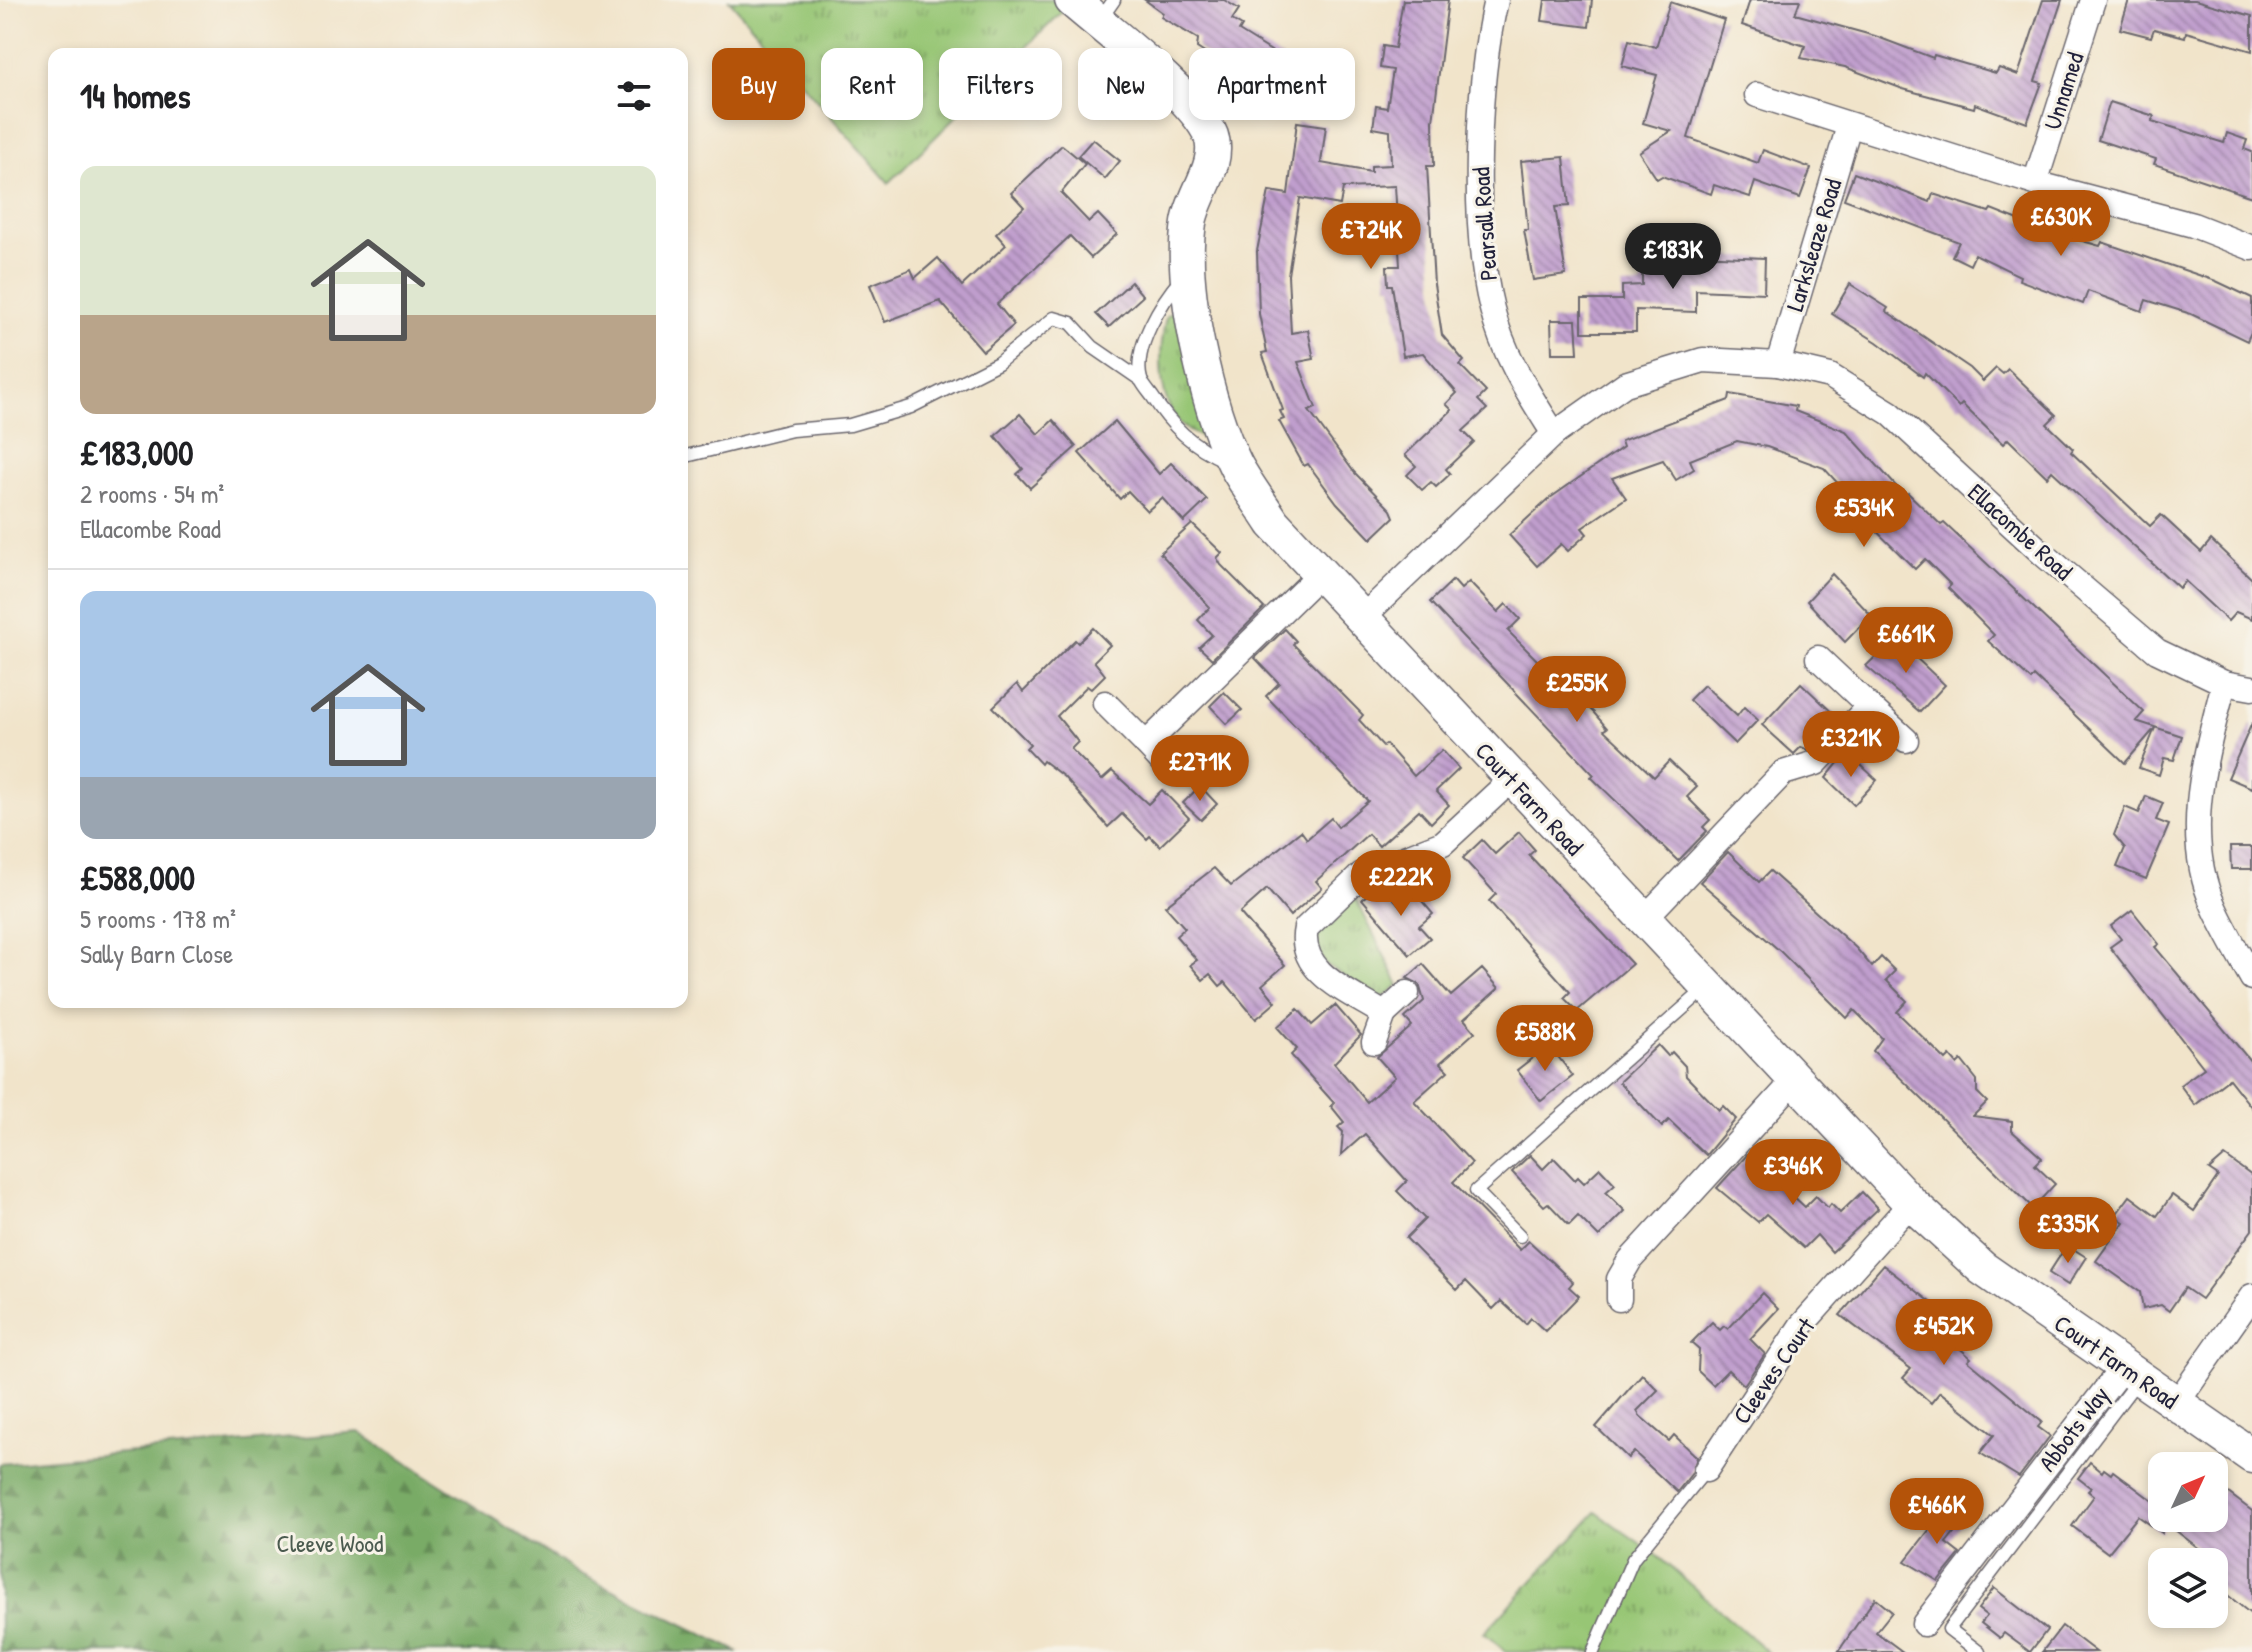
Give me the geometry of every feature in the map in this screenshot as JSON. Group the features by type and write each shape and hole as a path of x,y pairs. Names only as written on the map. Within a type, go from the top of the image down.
{"street":[{"name":"Court Farm Road","path":"1072,0 1106,12 1197,112 1212,140 1208,172 1195,197 1188,225 1192,311 1208,390 1236,466 1273,523 1911,1203 1982,1268 2252,1456"},
{"name":"Pearsall Road","path":"1496,0 1482,96 1479,213 1491,309 1518,378 1554,434"},
{"name":"Unnamed","path":"2035,183 2093,0"},
{"path":"1757,95 2035,183 2193,225 2252,248"},
{"name":"Larksleaze Road","path":"1778,364 1849,126"},
{"name":"Ellacombe Road","path":"1361,619 1554,434 1625,384 1703,360 1778,364 1830,376 1890,413 2042,553 2157,651 2224,683 2252,688"},
{"path":"1146,744 1319,575"},
{"path":"1818,658 1906,740"},
{"path":"2224,683 2199,783 2198,847 2213,905 2252,978"},
{"path":"1105,703 1173,773"},
{"path":"1644,919 1783,773 1816,763 1869,706"},
{"path":"1384,1014 1314,968 1304,950 1306,928 1362,874 1443,843 1511,780"},
{"path":"1374,1042 1384,1014 1407,993"},
{"path":"1619,1299 1619,1279 1630,1260 1794,1081"},
{"name":"Cleeves Court","path":"1706,1470 1801,1326 1911,1203"},
{"path":"2176,1404 2252,1296"},
{"path":"1924,1624 2131,1373"}],"lane":[{"path":"1141,380 1144,339 1163,300 1190,269"},
{"path":"688,456 792,430 850,425 911,407 998,363 1054,318 1071,323 1093,347 1141,380 1170,424 1200,449 1236,466"},
{"path":"1520,1236 1476,1191 1707,987"},
{"name":"Abbots Way","path":"1979,1652 1949,1629 2131,1373"},
{"path":"1593,1652 1633,1559 1706,1470"}],"green space":[{"path":"729,0 1073,1 1025,48 939,48 939,120 953,120 889,183 834,120 923,120 923,48 821,48 821,105 805,87 805,48 771,48"},
{"path":"1174,311 1182,314 1208,433 1202,437 1186,429 1175,417 1163,385 1163,332 1166,316"},
{"path":"1354,895 1399,985 1384,997 1374,996 1324,963 1313,940 1316,933"},
{"name":"Cleeve Wood","path":"359,1432 575,1571 739,1652 0,1652 0,1464"},
{"path":"1596,1512 1655,1554 1768,1652 1506,1652 1484,1633"}],"building":[{"path":"1145,0 1224,0 1239,9 1232,20 1242,26 1239,31 1266,48 1197,48 1198,39 1161,17 1163,13"},
{"path":"1403,0 1448,0 1433,121 1434,166 1427,166 1434,284 1442,335 1464,361 1460,365 1486,392 1478,400 1487,409 1463,431 1474,442 1446,469 1450,474 1436,487 1431,482 1422,490 1407,475 1416,466 1405,455 1452,410 1446,404 1457,393 1423,353 1403,356 1387,266 1400,266 1395,186 1343,188 1340,205 1300,198 1288,275 1291,333 1308,330 1314,359 1298,362 1316,408 1309,411 1354,472 1391,510 1394,517 1371,539 1337,503 1308,464 1304,466 1279,421 1284,419 1280,411 1283,410 1262,353 1267,352 1259,314 1257,251 1269,191 1288,194 1297,122 1326,126 1321,163 1371,172 1371,166 1391,165 1390,131 1373,128 1376,106 1387,108 1393,70 1380,68 1383,46 1395,48"},
{"path":"1545,0 1592,0 1589,27 1542,21"},
{"path":"1750,0 1800,0 1795,14 1875,36 1933,58 1934,55 1996,73 1999,68 2018,75 2043,0 2062,0 2035,81 2042,83 2027,123 1975,104 1974,108 1903,89 1845,67 1801,58 1805,46 1742,25"},
{"path":"2129,0 2195,0 2252,16 2252,51 2186,32 2185,37 2154,29 2151,37 2120,29"},
{"path":"1670,2 1724,20 1688,138 1758,163 1763,150 1811,168 1800,198 1755,182 1750,197 1714,185 1711,194 1662,176 1657,179 1639,152 1671,131 1643,123 1657,75 1622,66 1629,40 1656,47"},
{"path":"2110,102 2154,116 2152,121 2224,143 2227,133 2247,140 2244,149 2252,152 2252,197 2154,164 2156,159 2098,140"},
{"path":"1093,139 1120,161 1105,179 1078,156"},
{"path":"1062,145 1085,164 1061,193 1089,222 1098,214 1117,234 1091,258 1070,236 997,304 1014,325 983,351 940,301 885,322 870,285 911,269 915,278 938,258 962,286 1006,245 996,234 1024,207 1011,193"},
{"path":"1564,157 1569,206 1555,207 1566,275 1533,280 1524,230 1528,230 1521,161"},
{"path":"1854,173 1930,202 1933,194 1989,212 1991,209 2044,230 2100,246 2102,242 2216,281 2252,298 2252,330 2247,341 2191,314 2146,300 2142,311 2088,291 2083,304 2019,280 2020,276 1975,254 1970,265 1952,256 1959,242 1844,199"},
{"path":"1697,255 1765,258 1764,293 1696,290 1696,312 1636,310 1636,332 1582,332 1582,300 1622,300 1622,286 1642,285 1642,266 1696,267"},
{"path":"1131,282 1143,296 1109,327 1096,314"},
{"path":"1850,284 1888,308 1886,311 1970,368 1983,381 1996,368 2003,374 2008,369 2056,415 2047,424 2073,449 2071,452 2150,526 2161,515 2201,552 2211,540 2252,579 2252,619 2236,612 2228,621 2185,581 2179,588 2052,471 2047,477 2008,439 2003,444 1962,404 1959,407 1925,373 1923,377 1877,342 1832,314"},
{"path":"1551,320 1576,320 1578,353 1552,353"},
{"path":"1730,394 1796,406 1795,411 1846,431 1905,496 1908,493 1941,525 1944,523 2144,712 2136,721 2182,736 2174,760 2164,758 2159,775 2139,768 2155,728 2125,763 2034,676 2031,680 1988,641 1994,635 1948,588 1951,585 1925,559 1915,569 1860,515 1863,511 1824,468 1767,447 1737,441 1690,460 1694,469 1676,480 1663,460 1612,478 1626,498 1582,528 1587,534 1568,551 1561,544 1537,566 1509,535 1550,498 1623,447 1621,441 1729,400"},
{"path":"1020,414 1038,434 1053,420 1076,447 1030,488 1017,474 1023,469 995,436"},
{"path":"1115,421 1159,474 1171,463 1207,500 1184,522 1162,498 1147,511 1128,491 1120,499 1079,453"},
{"path":"1192,524 1222,553 1217,558 1221,565 1264,608 1212,659 1199,647 1212,635 1198,620 1210,607 1160,553"},
{"path":"1832,574 1871,615 1845,642 1807,601"},
{"path":"1453,580 1461,589 1469,582 1498,612 1506,604 1520,619 1508,631 1594,713 1607,728 1604,730 1654,777 1669,761 1697,787 1687,797 1710,820 1703,827 1707,831 1678,861 1591,777 1594,775 1430,602"},
{"path":"1093,628 1110,645 1094,661 1105,675 1091,689 1087,686 1057,716 1078,742 1071,749 1102,780 1112,771 1148,804 1162,790 1189,818 1160,846 1150,836 1147,839 1122,814 1108,827 1064,777 1043,761 1041,764 1026,748 1030,744 993,707 1017,684 1023,692 1075,640 1078,643"},
{"path":"1285,629 1296,641 1293,644 1363,715 1359,720 1383,746 1386,744 1414,776 1442,750 1459,769 1436,791 1449,805 1431,823 1419,810 1379,846 1368,834 1316,881 1322,888 1290,916 1267,889 1240,913 1285,965 1262,985 1276,1002 1256,1019 1225,982 1220,986 1210,974 1203,980 1190,965 1197,960 1176,936 1185,928 1165,906 1214,868 1231,886 1301,831 1307,839 1331,818 1338,827 1368,801 1266,696 1279,683 1255,658"},
{"path":"1895,638 1945,685 1920,712 1866,666"},
{"path":"1801,683 1838,718 1808,750 1801,747 1794,754 1762,725"},
{"path":"1704,685 1737,716 1744,707 1758,720 1735,744 1689,700"},
{"path":"1224,692 1242,710 1227,724 1210,706"},
{"path":"2252,723 2252,788 2228,778"},
{"path":"1847,752 1877,780 1854,805 1826,778"},
{"path":"1200,786 1217,804 1201,820 1183,803"},
{"path":"2146,796 2163,803 2156,820 2169,825 2146,879 2117,867 2125,848 2114,835 2125,807 2139,813"},
{"path":"1519,832 1535,850 1529,855 1632,964 1577,1011 1564,998 1570,992 1489,901 1496,894 1463,858 1482,840 1495,854"},
{"path":"2230,847 2252,847 2252,869 2231,869"},
{"path":"1728,852 1759,882 1770,871 1856,948 1872,967 1881,957 1895,971 1886,980 1907,1001 1897,1012 1946,1060 1950,1056 1957,1064 1961,1060 1977,1080 1977,1092 1987,1102 1973,1116 2012,1121 2012,1131 2042,1158 2035,1165 2055,1184 2033,1208 1873,1051 1882,1038 1854,1010 1847,1018 1780,951 1700,882"},
{"path":"1381,884 1401,907 1416,894 1433,914 1419,926 1430,938 1410,955 1362,899"},
{"path":"2132,910 2159,944 2155,947 2252,1063 2252,1108 2229,1079 2195,1105 2180,1085 2204,1068 2110,947 2121,939 2111,926"},
{"path":"1423,964 1451,996 1482,969 1499,988 1464,1019 1475,1032 1440,1063 1448,1071 1414,1101 1472,1163 1453,1182 1520,1250 1529,1241 1573,1282 1569,1287 1579,1296 1545,1331 1531,1318 1526,1324 1501,1301 1493,1309 1466,1281 1457,1290 1406,1238 1425,1219 1397,1191 1407,1181 1365,1134 1341,1155 1343,1132 1338,1127 1344,1122 1331,1106 1334,1103 1291,1055 1297,1049 1277,1027 1298,1009 1312,1025 1335,1005 1361,1035 1334,1063 1367,1102 1395,1077 1377,1057 1412,1026 1405,1018 1424,1001 1419,984 1407,978"},
{"path":"1549,1045 1573,1076 1541,1101 1517,1070"},
{"path":"1658,1045 1668,1056 1672,1052 1685,1066 1686,1076 1719,1110 1723,1106 1736,1119 1706,1155 1669,1120 1662,1127 1619,1082"},
{"path":"1748,1154 1805,1207 1816,1196 1828,1208 1831,1204 1840,1213 1862,1192 1878,1209 1832,1252 1817,1235 1804,1248 1766,1214 1758,1222 1717,1188"},
{"path":"1530,1155 1543,1169 1554,1158 1575,1180 1578,1177 1584,1183 1600,1168 1615,1184 1606,1192 1625,1211 1599,1237 1578,1216 1569,1225 1548,1203 1544,1206 1512,1172"},
{"path":"2225,1156 2252,1176 2252,1230 2201,1299 2185,1288 2169,1311 2161,1305 2143,1309 2140,1292 2096,1261 2124,1222 2115,1216 2130,1196 2157,1216 2172,1195 2194,1211 2218,1176 2209,1170"},
{"path":"2067,1245 2086,1257 2068,1285 2049,1273"},
{"path":"1883,1265 1945,1313 1937,1323 1959,1342 1956,1345 1971,1358 1968,1361 2042,1422 2038,1427 2050,1436 2019,1477 1980,1453 1994,1435 1940,1392 1931,1403 1903,1378 1911,1369 1840,1315"},
{"path":"1762,1293 1778,1309 1750,1339 1765,1354 1744,1385 1728,1370 1713,1385 1698,1371 1699,1350 1691,1343 1712,1322 1720,1330 1724,1326 1728,1329"},
{"path":"1642,1374 1658,1390 1637,1411 1640,1416 1669,1441 1674,1435 1697,1457 1692,1473 1677,1492 1634,1452 1628,1458 1596,1427"},
{"path":"2090,1462 2102,1472 2104,1469 2111,1474 2113,1471 2148,1497 2148,1523 2138,1516 2108,1553 2072,1526 2094,1496 2088,1491 2091,1488 2078,1478"},
{"path":"2228,1493 2252,1511 2252,1615 2228,1595 2228,1548 2198,1548 2178,1532 2228,1532"},
{"path":"1948,1506 1965,1519 1946,1543 1960,1554 1938,1581 1905,1561"},
{"path":"1994,1588 2047,1630 2030,1652 2004,1633 2000,1638 1981,1623 1987,1616 1978,1609"},
{"path":"1875,1598 1892,1612 1876,1632 1903,1652 1838,1652"},
{"path":"2062,1626 2096,1652 2042,1652"}]}
